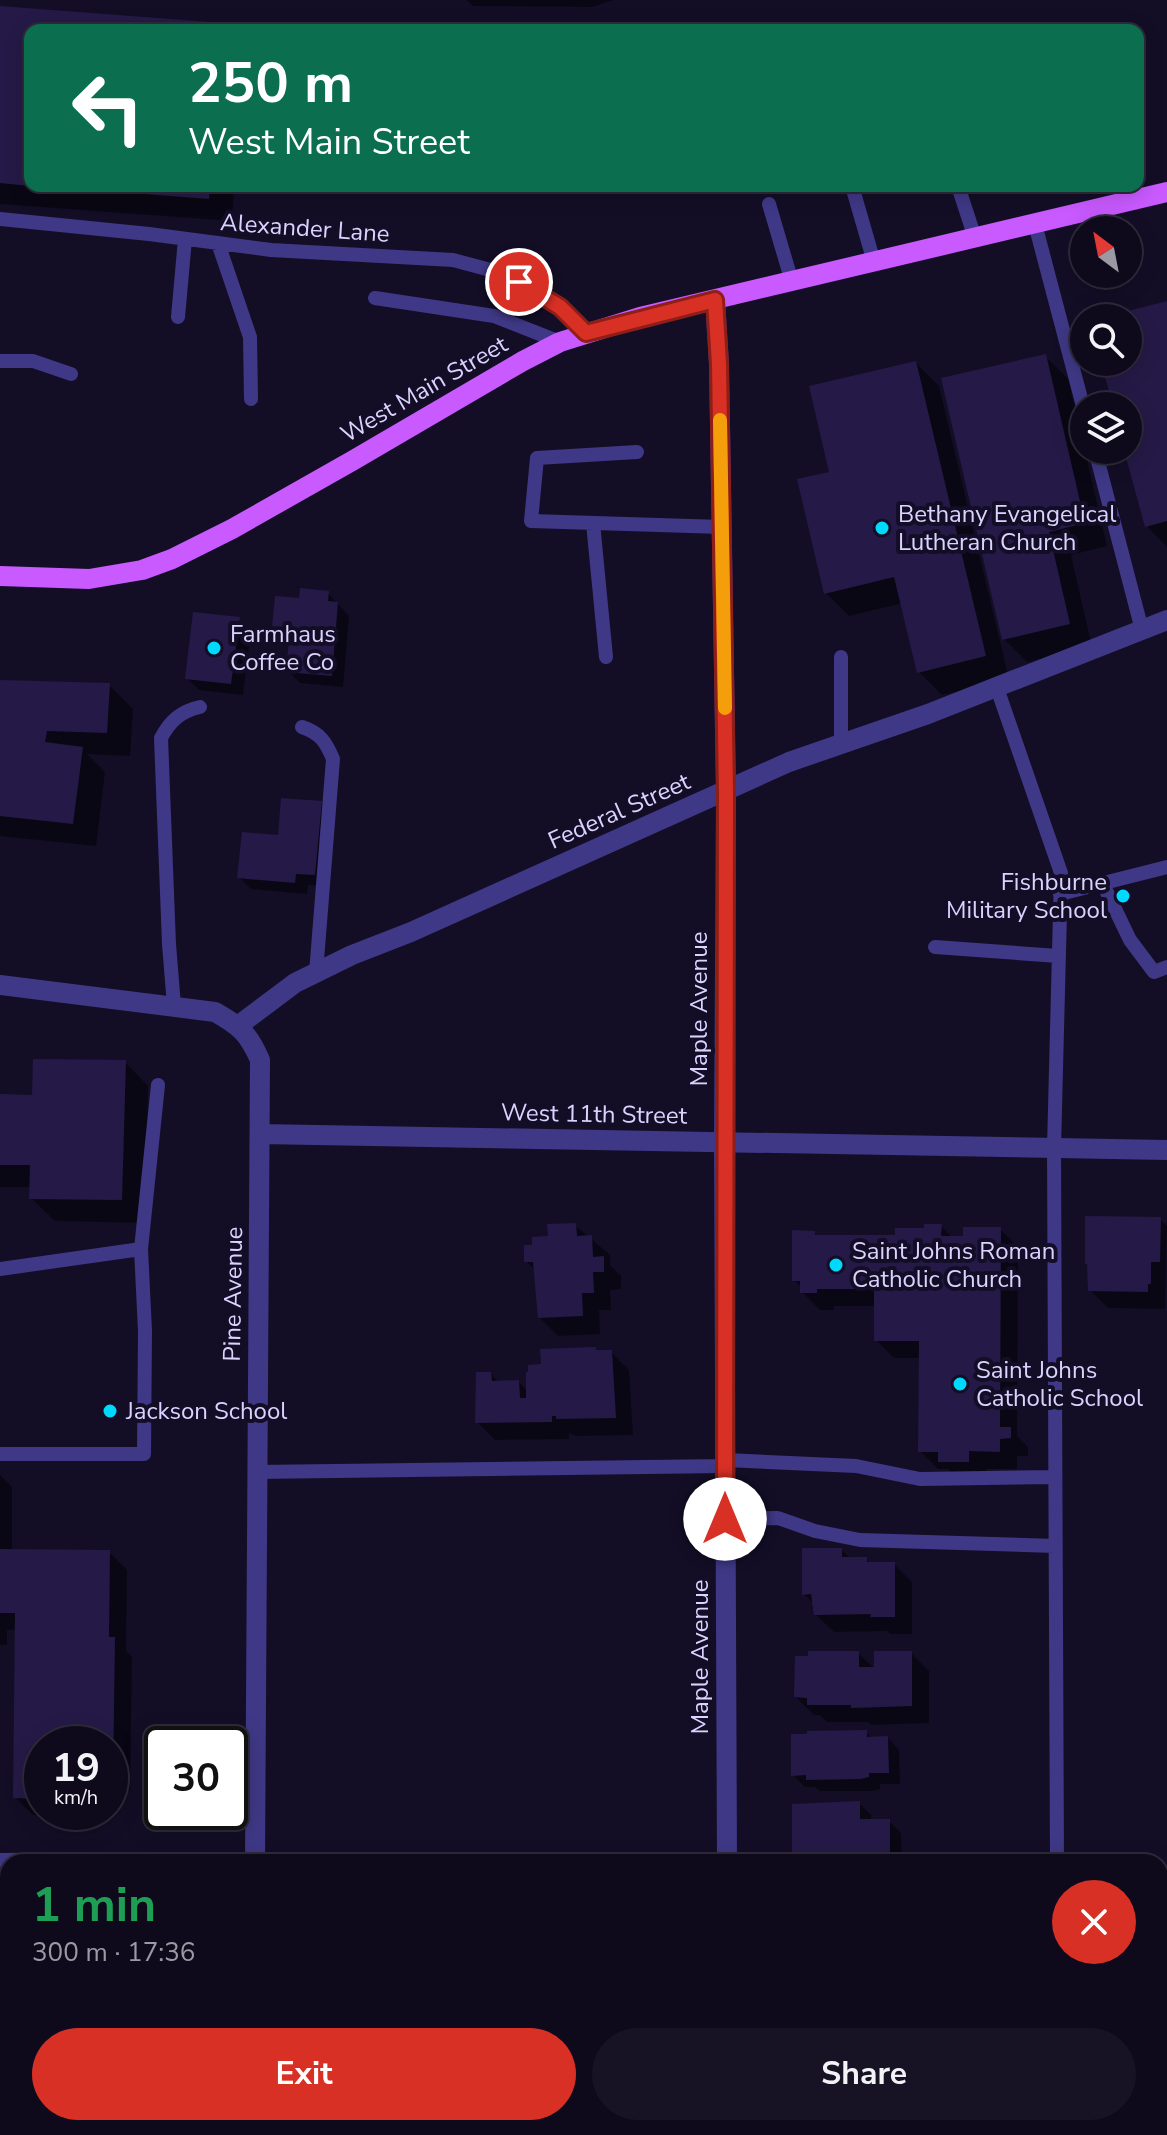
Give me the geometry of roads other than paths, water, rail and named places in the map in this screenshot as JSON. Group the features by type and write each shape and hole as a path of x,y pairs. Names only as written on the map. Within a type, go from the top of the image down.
{"main road":[{"name":"West Main Street","path":"0,576 89,579 142,570 172,559 232,529 523,361 586,333 1167,192"}],"street":[{"name":"Maple Avenue","path":"715,300 719,364 726,792 727,1854"},
{"name":"Federal Street","path":"239,1025 295,983 789,762 997,688 1167,620"},
{"path":"0,985 215,1012 239,1025"},
{"name":"Pine Avenue","path":"239,1025 252,1041 260,1060 255,1854"},
{"name":"West 11th Street","path":"260,1134 1167,1150"}],"lane":[{"path":"854,192 874,262"},
{"path":"960,192 975,238"},
{"path":"769,204 792,282"},
{"name":"Alexander Lane","path":"0,219 271,250 453,260 498,272 540,293 560,307 586,333"},
{"path":"1035,224 1079,392"},
{"path":"178,317 185,239"},
{"path":"218,243 250,337 251,399"},
{"path":"375,298 494,316 560,342"},
{"path":"0,361 33,361 71,374"},
{"path":"637,452 537,458 531,521 722,527"},
{"path":"1099,464 1142,630"},
{"path":"593,523 606,657"},
{"path":"841,657 841,744"},
{"path":"997,688 1061,873 1054,1148 1057,1854"},
{"path":"174,1006 161,738 170,722 188,710 200,707"},
{"path":"302,727 325,740 333,759 316,973"},
{"path":"1060,894 1167,867"},
{"path":"1103,884 1130,940 1154,972 1167,967"},
{"path":"935,947 1058,956"},
{"path":"0,1454 144,1454 145,1331 141,1249 158,1085"},
{"path":"0,1269 141,1249"},
{"path":"256,1472 725,1463 856,1466 920,1479 1054,1477"},
{"path":"725,1519 778,1518 815,1531 860,1540 1055,1546"}],"place":[{"name":"Bethany Evangelical Lutheran Church","path":"882,528"},
{"name":"Farmhaus Coffee Co","path":"214,648"},
{"name":"Fishburne Military School","path":"1123,896"},
{"name":"Saint Johns Roman Catholic Church","path":"836,1265"},
{"name":"Saint Johns Catholic School","path":"960,1384"},
{"name":"Jackson School","path":"110,1411"}]}
